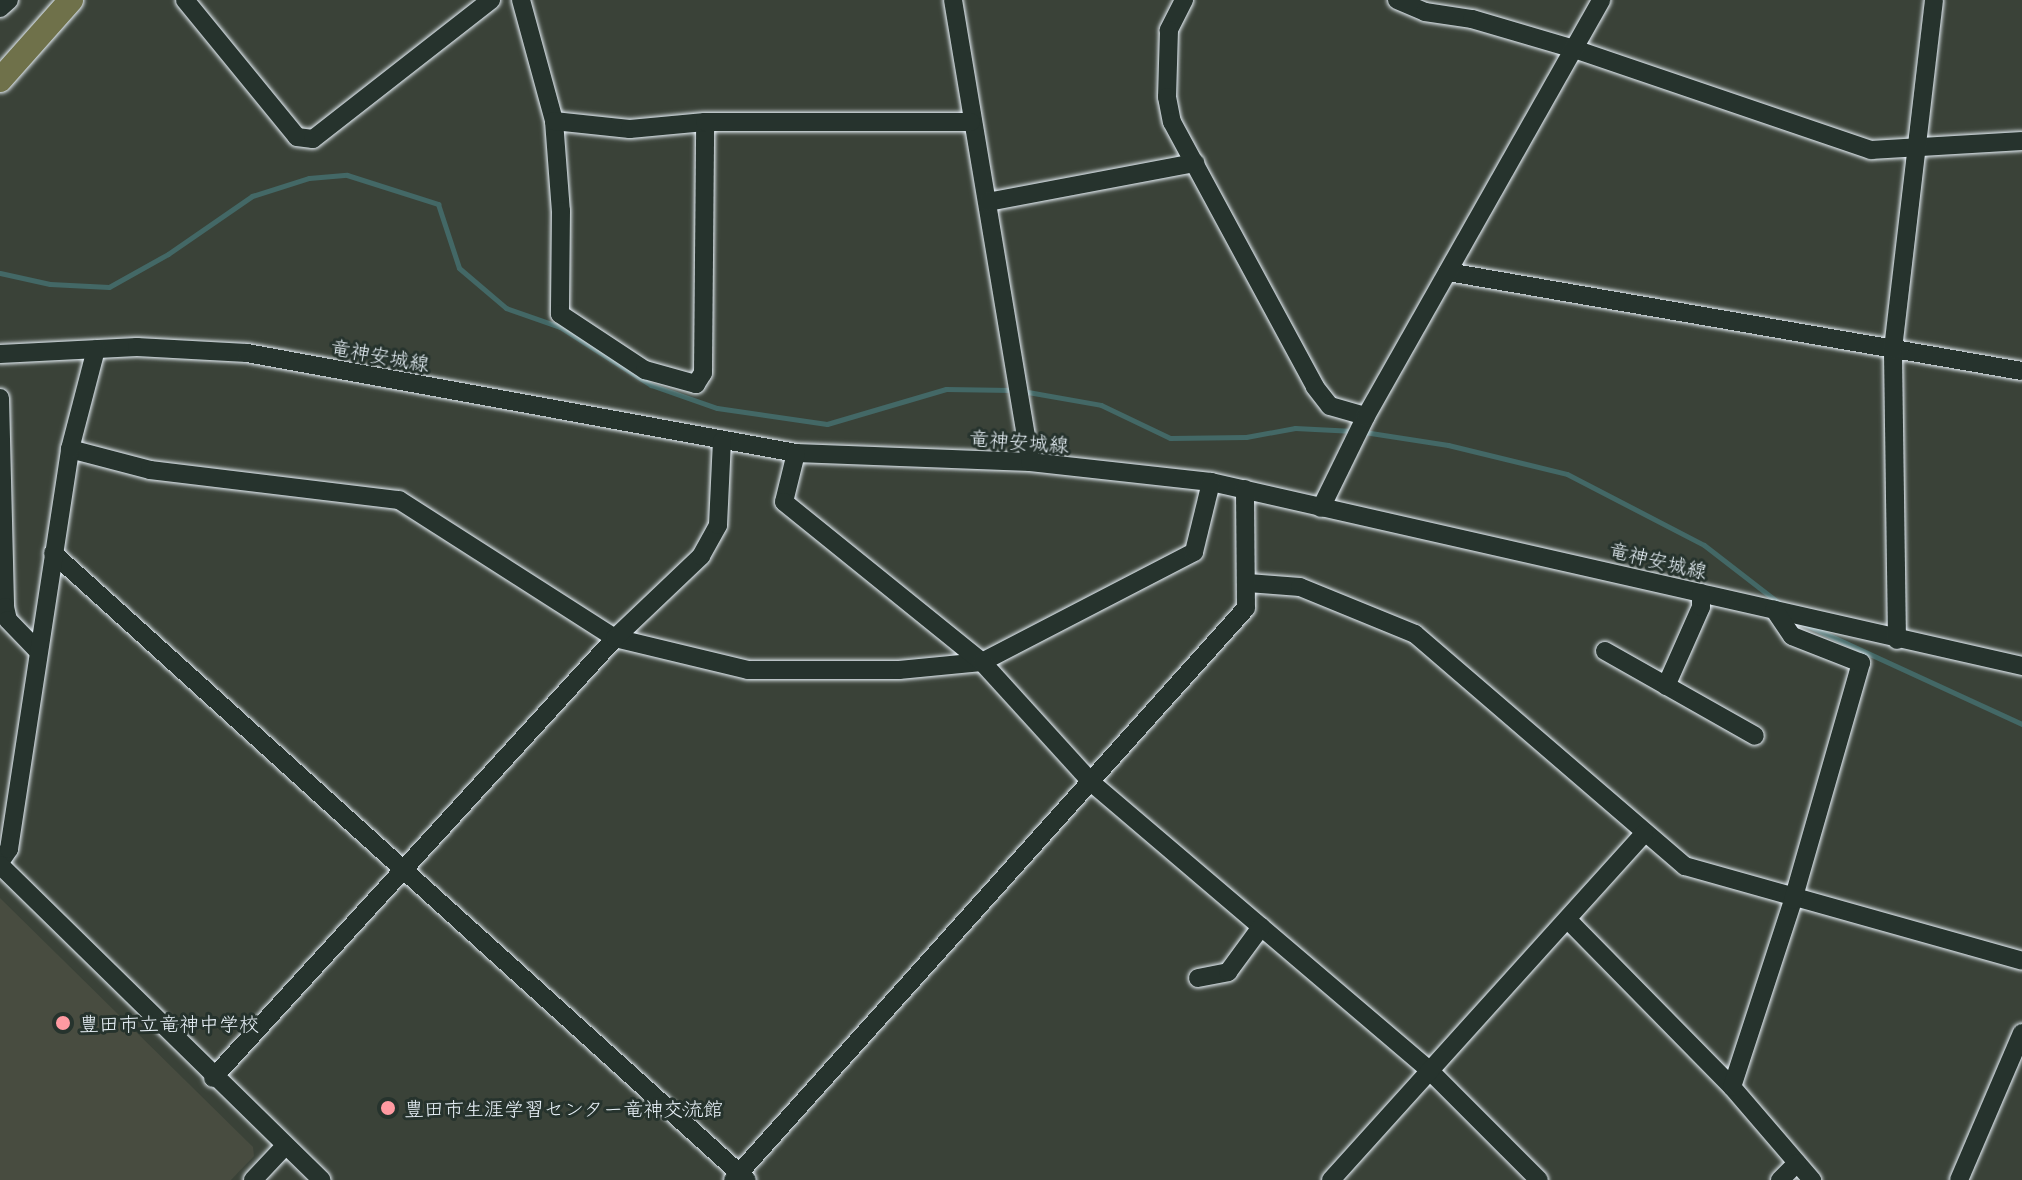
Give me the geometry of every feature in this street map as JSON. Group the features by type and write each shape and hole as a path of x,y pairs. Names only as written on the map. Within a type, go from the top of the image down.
{"main road":[{"path":"0,80 71,0"}],"street":[{"path":"0,8 9,0"},
{"path":"185,0 297,137 313,139 491,0"},
{"path":"521,0 554,121 562,319 652,373 696,384 703,373 705,122"},
{"path":"953,0 1030,462"},
{"path":"1184,0 1169,30 1167,97 1172,122 1315,387 1330,406 1366,416"},
{"path":"1397,0 1425,12 1472,19 1574,49 1871,150 2022,141"},
{"path":"1321,508 1366,416 1601,0"},
{"path":"1897,640 1893,349 1920,148 1934,0"},
{"path":"554,121 630,129 705,122 971,122"},
{"path":"988,202 1195,163"},
{"path":"1448,272 2022,371"},
{"path":"96,349 70,449 9,849 0,864 213,1078 322,1180"},
{"name":"竜神安城線","path":"0,354 96,349 247,353 796,453 1030,462 1211,482 2022,666"},
{"path":"0,398 2,606 8,620 38,651"},
{"path":"213,1078 404,873 615,638 701,556 718,525 722,441"},
{"path":"70,449 150,470 399,500 615,638 748,670 899,670 982,662 1194,552 1211,482"},
{"path":"796,453 784,502 982,662 1092,783 1430,1071 1539,1180"},
{"path":"53,553 739,1178 1246,608 1245,489"},
{"path":"1248,583 1300,587 1415,634 1644,834 1685,866 1793,900 2022,961"},
{"path":"1666,686 1701,607 1701,593"},
{"path":"1732,1087 1793,900 1861,663 1792,636 1774,609"},
{"path":"1605,651 1755,736"},
{"path":"1331,1180 1644,834"},
{"path":"1568,920 1732,1087 1812,1180"},
{"path":"1198,978 1228,972 1261,927"},
{"path":"1959,1180 2022,1033"},
{"path":"253,1180 285,1146"},
{"path":"1780,1180 1797,1163"}],"shaded area":[{"name":"豊田市立竜神中学校","path":"0,898 253,1147 254,1156 231,1180 0,1180"}],"waterway":[{"path":"0,273 50,284 109,287 168,254 252,196 309,178 347,175 438,204 459,268 506,308 560,327 651,385 717,408 827,424 946,389 1012,390"},
{"path":"1022,391 1101,405 1170,438 1246,437 1295,428 1354,431"},
{"path":"1364,432 1448,445 1567,474 1704,545 1783,606"},
{"path":"1798,621 2022,724"}],"place":[{"name":"豊田市立竜神中学校","path":"63,1023"},
{"name":"豊田市生涯学習センター竜神交流館","path":"388,1108"}]}
